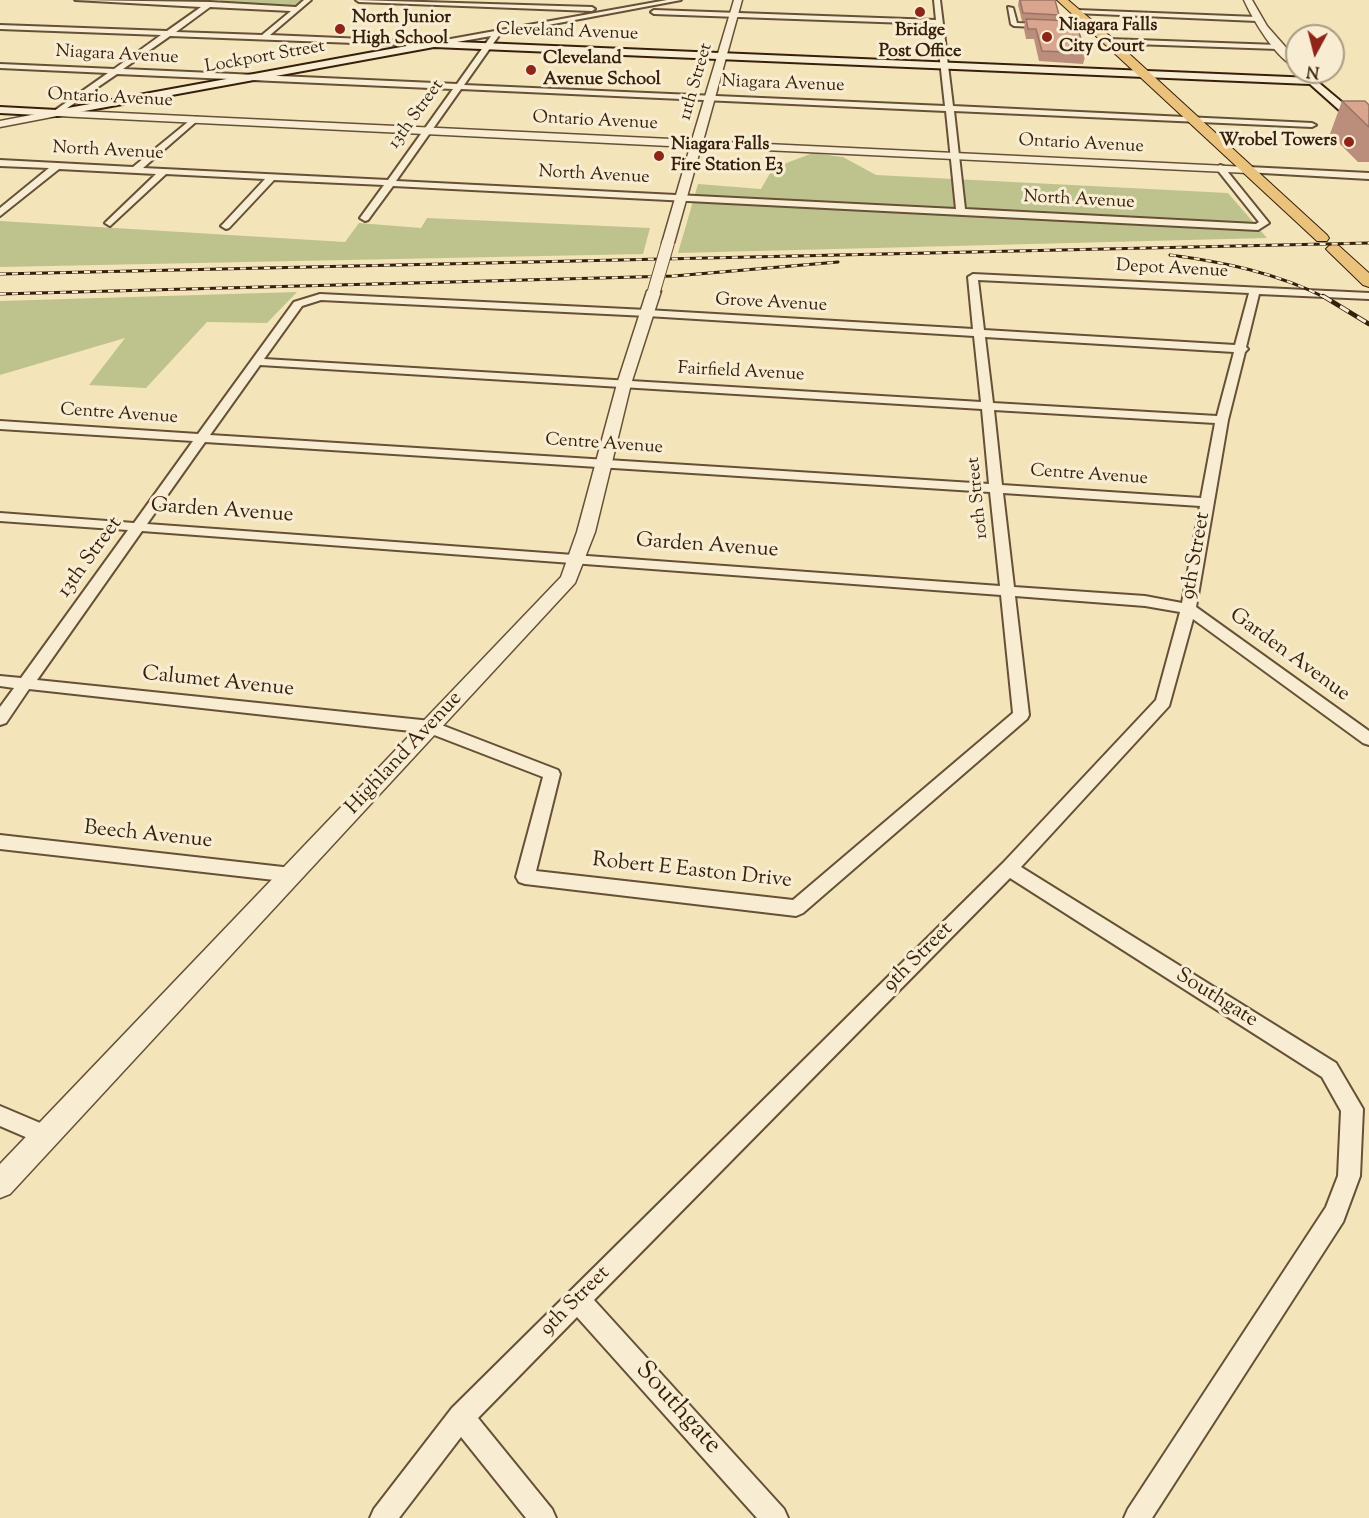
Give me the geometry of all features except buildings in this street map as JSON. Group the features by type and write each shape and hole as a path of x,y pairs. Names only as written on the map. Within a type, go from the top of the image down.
{"main road":[{"path":"1062,0 1096,28 1369,282"},
{"name":"Cleveland Avenue","path":"434,44 1285,80"},
{"name":"Lockport Street","path":"57,113 434,44"},
{"path":"1316,84 1369,131"},
{"name":"Ontario Avenue","path":"0,110 57,113"}],"street":[{"path":"78,0 298,9"},
{"path":"57,113 216,0"},
{"path":"264,37 308,0"},
{"path":"359,0 940,22"},
{"path":"560,8 565,0"},
{"name":"Lockport Street","path":"434,44 678,0"},
{"name":"11th Street","path":"668,243 738,0"},
{"path":"937,0 961,212"},
{"path":"1248,0 1257,19 1285,54"},
{"path":"1173,8 1178,16"},
{"path":"1010,9 1014,24 1096,28"},
{"path":"1077,12 1257,19"},
{"name":"Cleveland Avenue","path":"0,27 434,44"},
{"name":"13th Street","path":"365,218 497,33"},
{"path":"1108,41 1278,47"},
{"name":"Niagara Avenue","path":"0,66 1312,125"},
{"name":"Lockport Street","path":"0,124 57,113"},
{"name":"Ontario Avenue","path":"57,113 1369,176"},
{"path":"136,169 194,119"},
{"name":"North Avenue","path":"0,163 1257,227 1264,223 1220,168"},
{"path":"0,213 57,166"},
{"path":"110,223 164,171"},
{"path":"226,226 273,177"},
{"name":"Highland Avenue","path":"0,1184 112,1061 291,875 569,579 578,559 624,384 668,243"},
{"name":"Depot Avenue","path":"973,277 1369,297"},
{"name":"10th Street","path":"973,277 1021,715"},
{"name":"9th Street","path":"383,1518 461,1417 1009,868 1163,702 1188,609 1222,420 1242,349 1255,290"},
{"name":"Grove Avenue","path":"298,304 320,297 1242,349"},
{"name":"13th Street","path":"0,719 298,304"},
{"name":"Fairfield Avenue","path":"258,362 1222,420"},
{"name":"Centre Avenue","path":"0,425 1206,502"},
{"name":"Garden Avenue","path":"0,517 1007,589 1145,601 1188,609 1369,740"},
{"name":"Calumet Avenue","path":"0,681 431,727"},
{"name":"Robert E Easton Drive","path":"431,727 552,774 525,877 796,908 1021,715"},
{"name":"Beech Avenue","path":"0,842 291,875"},
{"name":"Southgate","path":"1009,868 1329,1070 1352,1109 1349,1176 1335,1214 1137,1518"},
{"path":"0,1116 44,1135"},
{"name":"Southgate","path":"578,1300 775,1518"},
{"path":"461,1417 543,1518"}],"green space":[{"path":"221,0 304,0 295,8 214,5"},
{"path":"813,153 843,157 876,175 1228,193 1267,238 678,253 698,184 761,189 773,168"},
{"path":"427,218 650,228 643,254 0,267 0,221 345,242 359,223 421,228"},
{"path":"297,292 267,323 207,322 146,388 89,385 125,338 0,375 0,301"}],"railway":[{"path":"0,274 1369,243"},
{"path":"1170,255 1210,261 1269,275 1326,298"},
{"path":"0,294 674,276 838,262"},
{"path":"1323,296 1369,324"}],"place":[{"name":"Bridge Post Office","path":"920,12"},
{"name":"North Junior High School","path":"340,29"},
{"name":"Niagara Falls City Court","path":"1047,37"},
{"name":"Cleveland Avenue School","path":"531,70"},
{"name":"Wrobel Towers","path":"1349,142"},
{"name":"Niagara Falls Fire Station E3","path":"659,156"}]}
